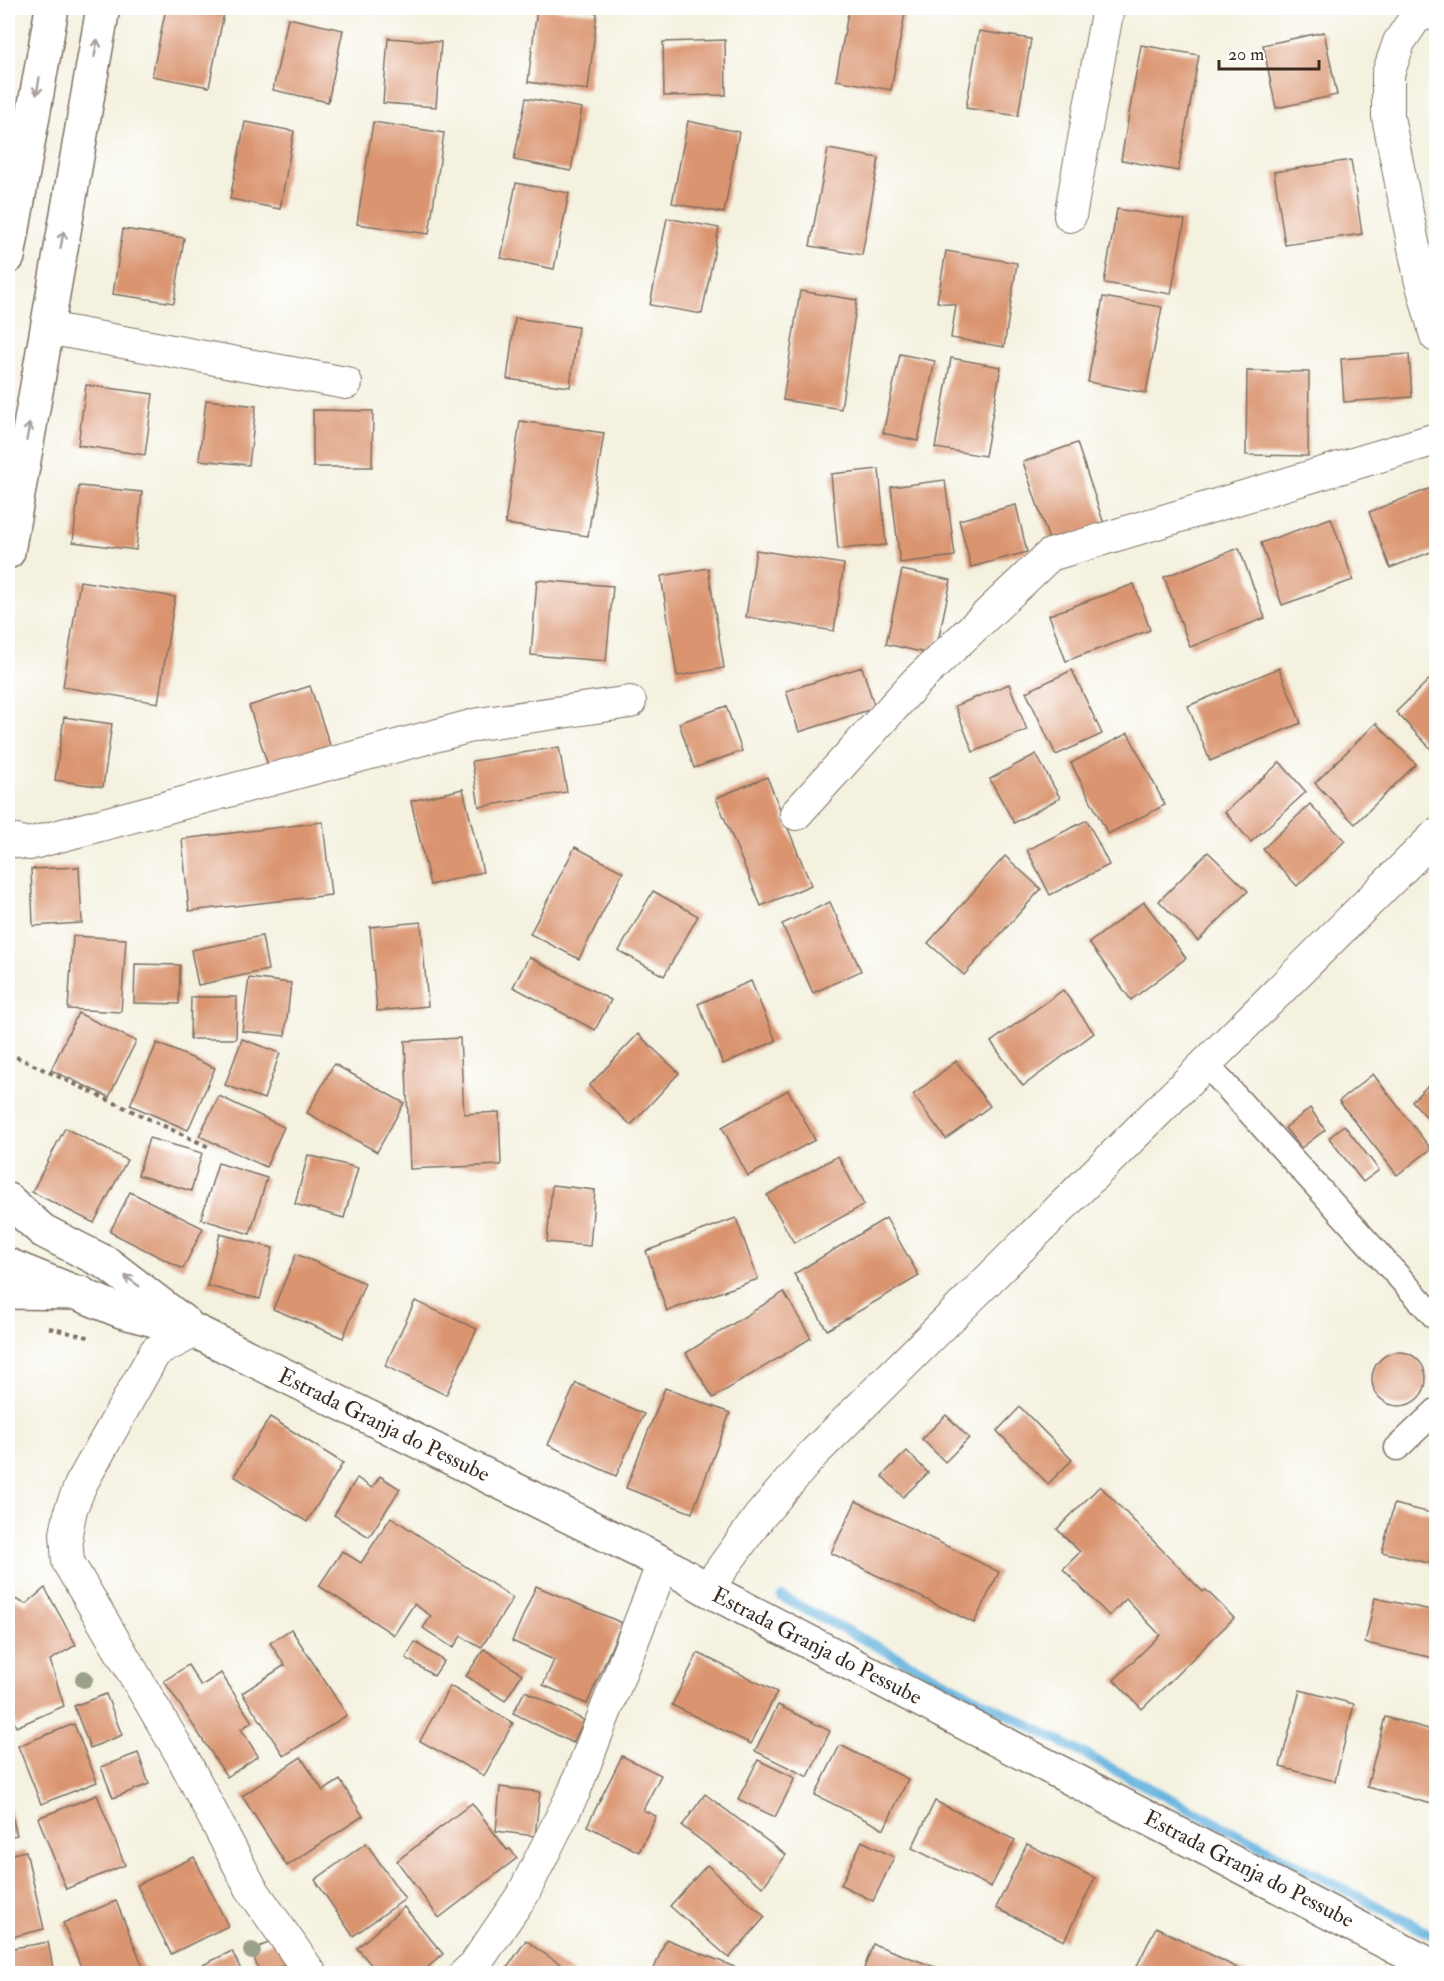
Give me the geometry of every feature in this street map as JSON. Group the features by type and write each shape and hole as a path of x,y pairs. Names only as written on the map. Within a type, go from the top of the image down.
{"main road":[{"path":"8,257 52,8"},
{"path":"8,552 103,8"},
{"name":"Estrada Granja do Pessube","path":"8,1200 43,1231 108,1264 195,1331"},
{"name":"Estrada Granja do Pessube","path":"8,1265 121,1311 195,1331 663,1563 706,1589 1437,1968"},
{"path":"8,1292 81,1293"}],"street":[{"path":"1070,216 1108,8"},
{"path":"1437,11 1416,17 1399,42 1388,74 1388,117 1420,278 1437,336"},
{"path":"47,328 346,382"},
{"path":"796,814 916,682 1050,555 1437,440"},
{"path":"8,839 29,844 479,724 630,702"},
{"path":"706,1589 760,1516 813,1454 1437,835"},
{"path":"1207,1065 1437,1318"},
{"path":"195,1331 156,1352 81,1484 71,1509 66,1534 68,1562 182,1756 251,1888 311,1974"},
{"path":"1397,1448 1437,1411"},
{"path":"465,1974 474,1966 523,1894 574,1792 663,1563"}],"path":[{"path":"8,1053 211,1148"},
{"path":"42,1326 99,1339"}],"building":[{"path":"166,8 225,8 209,87 152,76"},
{"path":"537,8 597,13 588,90 528,82"},
{"path":"849,8 906,8 891,90 836,80"},
{"path":"288,18 343,30 328,102 273,90"},
{"path":"979,31 1031,39 1018,116 966,108"},
{"path":"1324,32 1337,95 1276,108 1263,45"},
{"path":"388,38 441,42 436,107 383,103"},
{"path":"725,40 726,95 664,96 663,42"},
{"path":"1141,45 1199,55 1178,171 1121,160"},
{"path":"526,98 582,108 571,171 514,160"},
{"path":"688,121 739,132 724,213 672,203"},
{"path":"245,122 294,131 280,209 230,199"},
{"path":"373,122 444,133 429,234 357,224"},
{"path":"828,149 879,158 862,255 810,246"},
{"path":"1351,160 1362,234 1285,245 1274,172"},
{"path":"516,183 569,193 554,269 501,258"},
{"path":"1117,209 1185,220 1171,294 1104,283"},
{"path":"667,218 719,228 702,314 650,305"},
{"path":"123,229 184,238 174,303 113,294"},
{"path":"946,251 1017,263 1004,347 951,338 956,305 937,302"},
{"path":"800,291 857,300 841,409 783,400"},
{"path":"1103,297 1162,307 1146,393 1088,382"},
{"path":"515,318 578,327 570,387 507,379"},
{"path":"900,354 935,361 918,441 883,433"},
{"path":"1409,354 1412,397 1344,402 1341,359"},
{"path":"951,358 1001,367 985,456 935,448"},
{"path":"1247,371 1309,372 1308,456 1246,455"},
{"path":"86,385 153,394 145,455 78,445"},
{"path":"206,400 256,406 249,465 199,460"},
{"path":"313,410 373,411 372,467 313,467"},
{"path":"520,421 604,433 588,536 505,524"},
{"path":"1077,443 1104,524 1050,543 1023,462"},
{"path":"879,469 886,545 838,549 831,474"},
{"path":"945,480 955,556 900,563 891,487"},
{"path":"79,486 142,492 136,550 73,542"},
{"path":"1436,486 1436,550 1390,568 1369,512"},
{"path":"1016,505 1027,552 971,567 959,520"},
{"path":"1331,518 1353,580 1282,605 1261,543"},
{"path":"1239,548 1265,618 1190,647 1164,577"},
{"path":"756,550 844,564 834,631 746,617"},
{"path":"708,568 724,668 677,676 661,576"},
{"path":"902,570 951,580 935,655 886,644"},
{"path":"537,580 613,586 606,661 531,655"},
{"path":"80,581 175,597 158,703 63,687"},
{"path":"1134,584 1150,630 1066,661 1049,615"},
{"path":"862,667 875,708 799,732 786,691"},
{"path":"1279,668 1301,723 1210,761 1188,706"},
{"path":"1072,670 1102,734 1056,755 1026,692"},
{"path":"1436,673 1436,747 1433,751 1396,712"},
{"path":"1009,684 1027,730 973,752 955,706"},
{"path":"310,686 332,751 270,772 249,706"},
{"path":"726,706 742,751 694,768 679,723"},
{"path":"64,717 112,724 103,787 55,780"},
{"path":"1376,723 1416,764 1355,824 1315,783"},
{"path":"1128,733 1165,805 1108,834 1071,763"},
{"path":"559,747 567,792 479,807 472,761"},
{"path":"1036,754 1060,798 1014,823 990,779"},
{"path":"1280,762 1306,792 1251,842 1225,812"},
{"path":"767,777 811,885 761,906 716,798"},
{"path":"463,789 483,872 430,885 411,801"},
{"path":"1310,804 1345,841 1297,886 1263,849"},
{"path":"1087,820 1109,865 1050,895 1027,850"},
{"path":"323,822 331,895 189,911 182,839"},
{"path":"575,847 623,872 579,959 530,934"},
{"path":"1208,852 1248,891 1198,941 1159,901"},
{"path":"1005,856 1041,889 964,975 928,943"},
{"path":"79,867 82,923 33,926 31,869"},
{"path":"653,891 698,916 664,976 619,951"},
{"path":"830,902 861,971 813,993 782,924"},
{"path":"1144,902 1186,958 1131,1000 1089,943"},
{"path":"421,922 428,1006 377,1011 370,927"},
{"path":"73,936 126,939 121,1012 68,1009"},
{"path":"262,936 268,970 198,985 191,950"},
{"path":"529,957 611,1000 595,1030 513,987"},
{"path":"135,964 180,965 179,1004 134,1003"},
{"path":"249,978 291,983 285,1036 242,1031"},
{"path":"751,981 776,1041 723,1064 698,1004"},
{"path":"1063,990 1094,1033 1023,1086 991,1042"},
{"path":"191,997 237,997 236,1039 190,1039"},
{"path":"78,1013 136,1041 109,1097 51,1070"},
{"path":"638,1034 679,1073 631,1125 589,1086"},
{"path":"460,1038 464,1114 499,1112 501,1165 410,1169 405,1041"},
{"path":"242,1039 280,1053 264,1099 225,1085"},
{"path":"157,1043 215,1068 188,1130 130,1105"},
{"path":"956,1061 990,1106 946,1139 913,1095"},
{"path":"334,1064 404,1103 377,1152 307,1113"},
{"path":"1373,1074 1431,1149 1397,1175 1339,1101"},
{"path":"1436,1078 1436,1127 1412,1101"},
{"path":"788,1090 815,1140 748,1176 722,1127"},
{"path":"219,1096 284,1127 266,1167 199,1136"},
{"path":"1310,1108 1325,1130 1301,1148 1285,1128"},
{"path":"1344,1125 1379,1170 1363,1182 1329,1138"},
{"path":"65,1128 127,1160 94,1223 32,1192"},
{"path":"149,1138 202,1153 191,1191 138,1175"},
{"path":"308,1155 358,1168 344,1218 295,1204"},
{"path":"838,1156 864,1205 794,1243 767,1195"},
{"path":"218,1163 267,1178 250,1234 201,1219"},
{"path":"552,1185 595,1190 590,1246 547,1242"},
{"path":"130,1192 203,1228 183,1269 110,1232"},
{"path":"736,1218 758,1279 667,1311 646,1251"},
{"path":"886,1218 919,1276 827,1330 794,1274"},
{"path":"220,1234 273,1248 260,1299 207,1286"},
{"path":"296,1254 365,1283 343,1338 273,1309"},
{"path":"784,1292 811,1338 713,1398 686,1353"},
{"path":"415,1301 477,1329 446,1395 385,1366"},
{"path":"1394,1352 1404,1352 1414,1356 1422,1364 1426,1379 1422,1394 1414,1402 1404,1406 1394,1406 1384,1402 1376,1394 1372,1384 1372,1374 1376,1364 1384,1356"},
{"path":"576,1383 644,1414 616,1476 548,1445"},
{"path":"665,1388 730,1413 692,1513 626,1488"},
{"path":"1020,1407 1072,1460 1048,1484 997,1431"},
{"path":"946,1415 969,1438 945,1462 922,1439"},
{"path":"270,1417 343,1463 307,1522 234,1476"},
{"path":"907,1451 928,1473 903,1497 882,1476"},
{"path":"380,1476 400,1489 369,1537 334,1515 357,1478 372,1488"},
{"path":"1100,1486 1203,1592 1206,1590 1234,1618 1142,1709 1114,1680 1160,1635 1126,1599 1109,1616 1063,1569 1080,1552 1057,1529"},
{"path":"856,1501 999,1572 974,1623 831,1553"},
{"path":"1394,1504 1436,1514 1436,1565 1382,1552"},
{"path":"391,1517 513,1598 481,1648 461,1636 453,1648 423,1628 431,1616 414,1604 394,1635 319,1586 342,1551 361,1563"},
{"path":"536,1586 622,1623 587,1704 543,1685 554,1660 512,1641"},
{"path":"45,1588 76,1645 50,1660 64,1706 16,1727 8,1705 8,1596 26,1604"},
{"path":"1375,1598 1436,1611 1434,1658 1365,1643"},
{"path":"291,1629 347,1715 284,1756 242,1693 285,1665 270,1643"},
{"path":"415,1642 444,1661 434,1676 406,1658"},
{"path":"484,1649 522,1674 505,1701 466,1676"},
{"path":"698,1653 777,1692 751,1744 672,1705"},
{"path":"188,1665 201,1686 221,1673 252,1722 241,1729 258,1756 227,1777 164,1681"},
{"path":"450,1686 513,1723 484,1776 420,1741"},
{"path":"1300,1690 1354,1704 1335,1781 1280,1767"},
{"path":"525,1691 584,1720 573,1743 513,1713"},
{"path":"106,1694 122,1735 90,1748 74,1706"},
{"path":"778,1705 830,1731 808,1777 755,1751"},
{"path":"1385,1717 1436,1731 1436,1787 1432,1804 1367,1787"},
{"path":"74,1724 97,1782 41,1804 18,1746"},
{"path":"840,1745 908,1779 884,1829 815,1795"},
{"path":"138,1753 149,1784 113,1798 101,1767"},
{"path":"622,1756 661,1775 643,1810 656,1816 639,1852 587,1826"},
{"path":"301,1757 323,1791 340,1780 363,1816 287,1866 242,1796"},
{"path":"758,1760 795,1778 775,1817 738,1799"},
{"path":"500,1787 540,1792 535,1836 496,1831"},
{"path":"705,1794 786,1855 763,1887 682,1826"},
{"path":"97,1795 125,1865 66,1889 38,1818"},
{"path":"8,1801 17,1835 8,1837"},
{"path":"935,1801 1015,1840 991,1887 912,1848"},
{"path":"472,1803 507,1850 510,1849 517,1858 439,1918 397,1861"},
{"path":"862,1841 894,1857 873,1901 841,1885"},
{"path":"366,1843 405,1899 353,1936 315,1880"},
{"path":"1027,1844 1095,1878 1064,1941 996,1908"},
{"path":"26,1851 44,1929 8,1938 8,1855"},
{"path":"194,1857 228,1926 171,1954 137,1885"},
{"path":"707,1865 765,1917 729,1958 670,1906"},
{"path":"116,1901 146,1974 84,1974 63,1923"},
{"path":"404,1907 443,1954 420,1974 379,1974 357,1948"},
{"path":"1156,1927 1249,1974 1133,1974"},
{"path":"281,1938 291,1963 260,1974 251,1950"},
{"path":"666,1939 749,1973 749,1974 652,1974"},
{"path":"526,1940 536,1948 575,1974 503,1974"},
{"path":"48,1942 54,1974 8,1974 8,1949"},
{"path":"873,1944 951,1973 951,1974 862,1974"},
{"path":"232,1951 243,1974 184,1974"}],"waterway":[{"path":"782,1597 1436,1937"}]}
